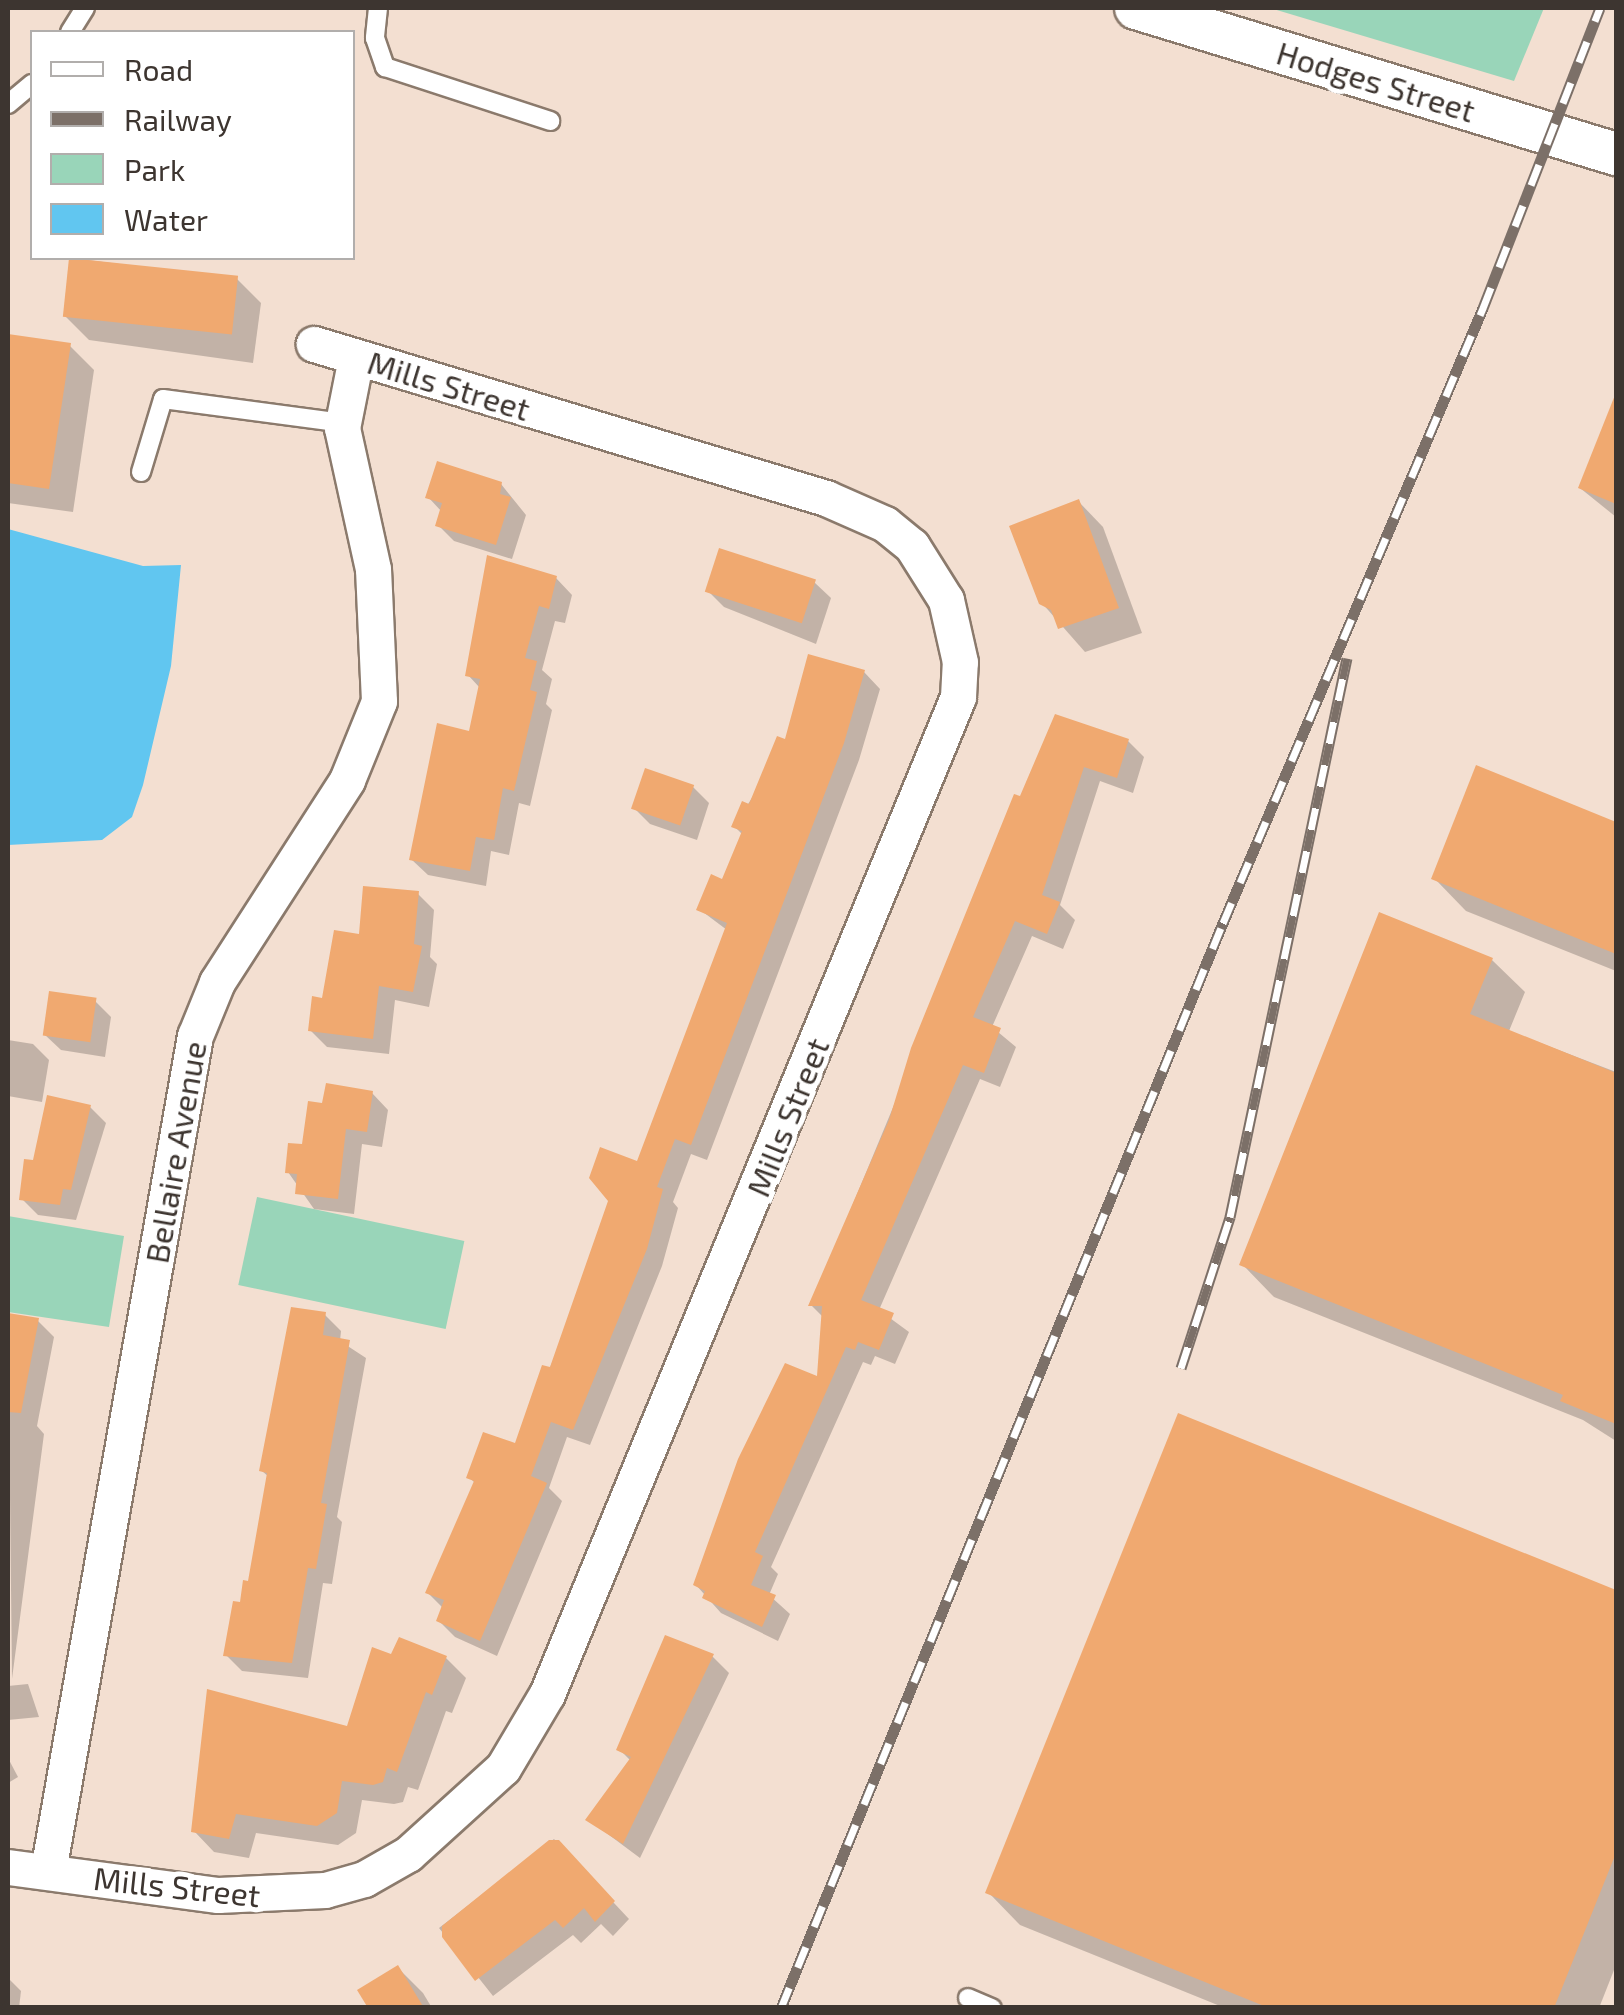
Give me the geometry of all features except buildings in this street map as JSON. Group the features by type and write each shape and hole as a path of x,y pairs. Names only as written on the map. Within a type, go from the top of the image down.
{"street":[{"name":"Hodges Street","path":"1136,8 1616,154"},
{"name":"Mills Street","path":"8,1867 218,1894 325,1890 364,1879 408,1854 503,1768 547,1694 958,697 960,662 946,600 912,546 885,524 826,498 314,344"},
{"name":"Bellaire Avenue","path":"48,1871 194,1036 217,982 355,765 379,700 372,569 342,423 356,357"}],"lane":[{"path":"71,30 84,8"},
{"path":"378,8 375,38 385,67 550,121"},
{"path":"8,104 30,86"},
{"path":"140,472 163,398 342,423"},
{"path":"968,1998 992,2008"}],"green space":[{"path":"1270,8 1544,8 1514,81"},
{"path":"257,1197 464,1241 446,1329 238,1285"},
{"path":"8,1216 124,1236 109,1327 8,1312"}],"water":[{"path":"8,529 143,566 181,565 171,666 143,785 132,817 102,840 8,845"}],"railway":[{"path":"781,2008 1223,923 1483,308 1600,8"},
{"path":"1181,1368 1230,1217 1347,658"}]}
